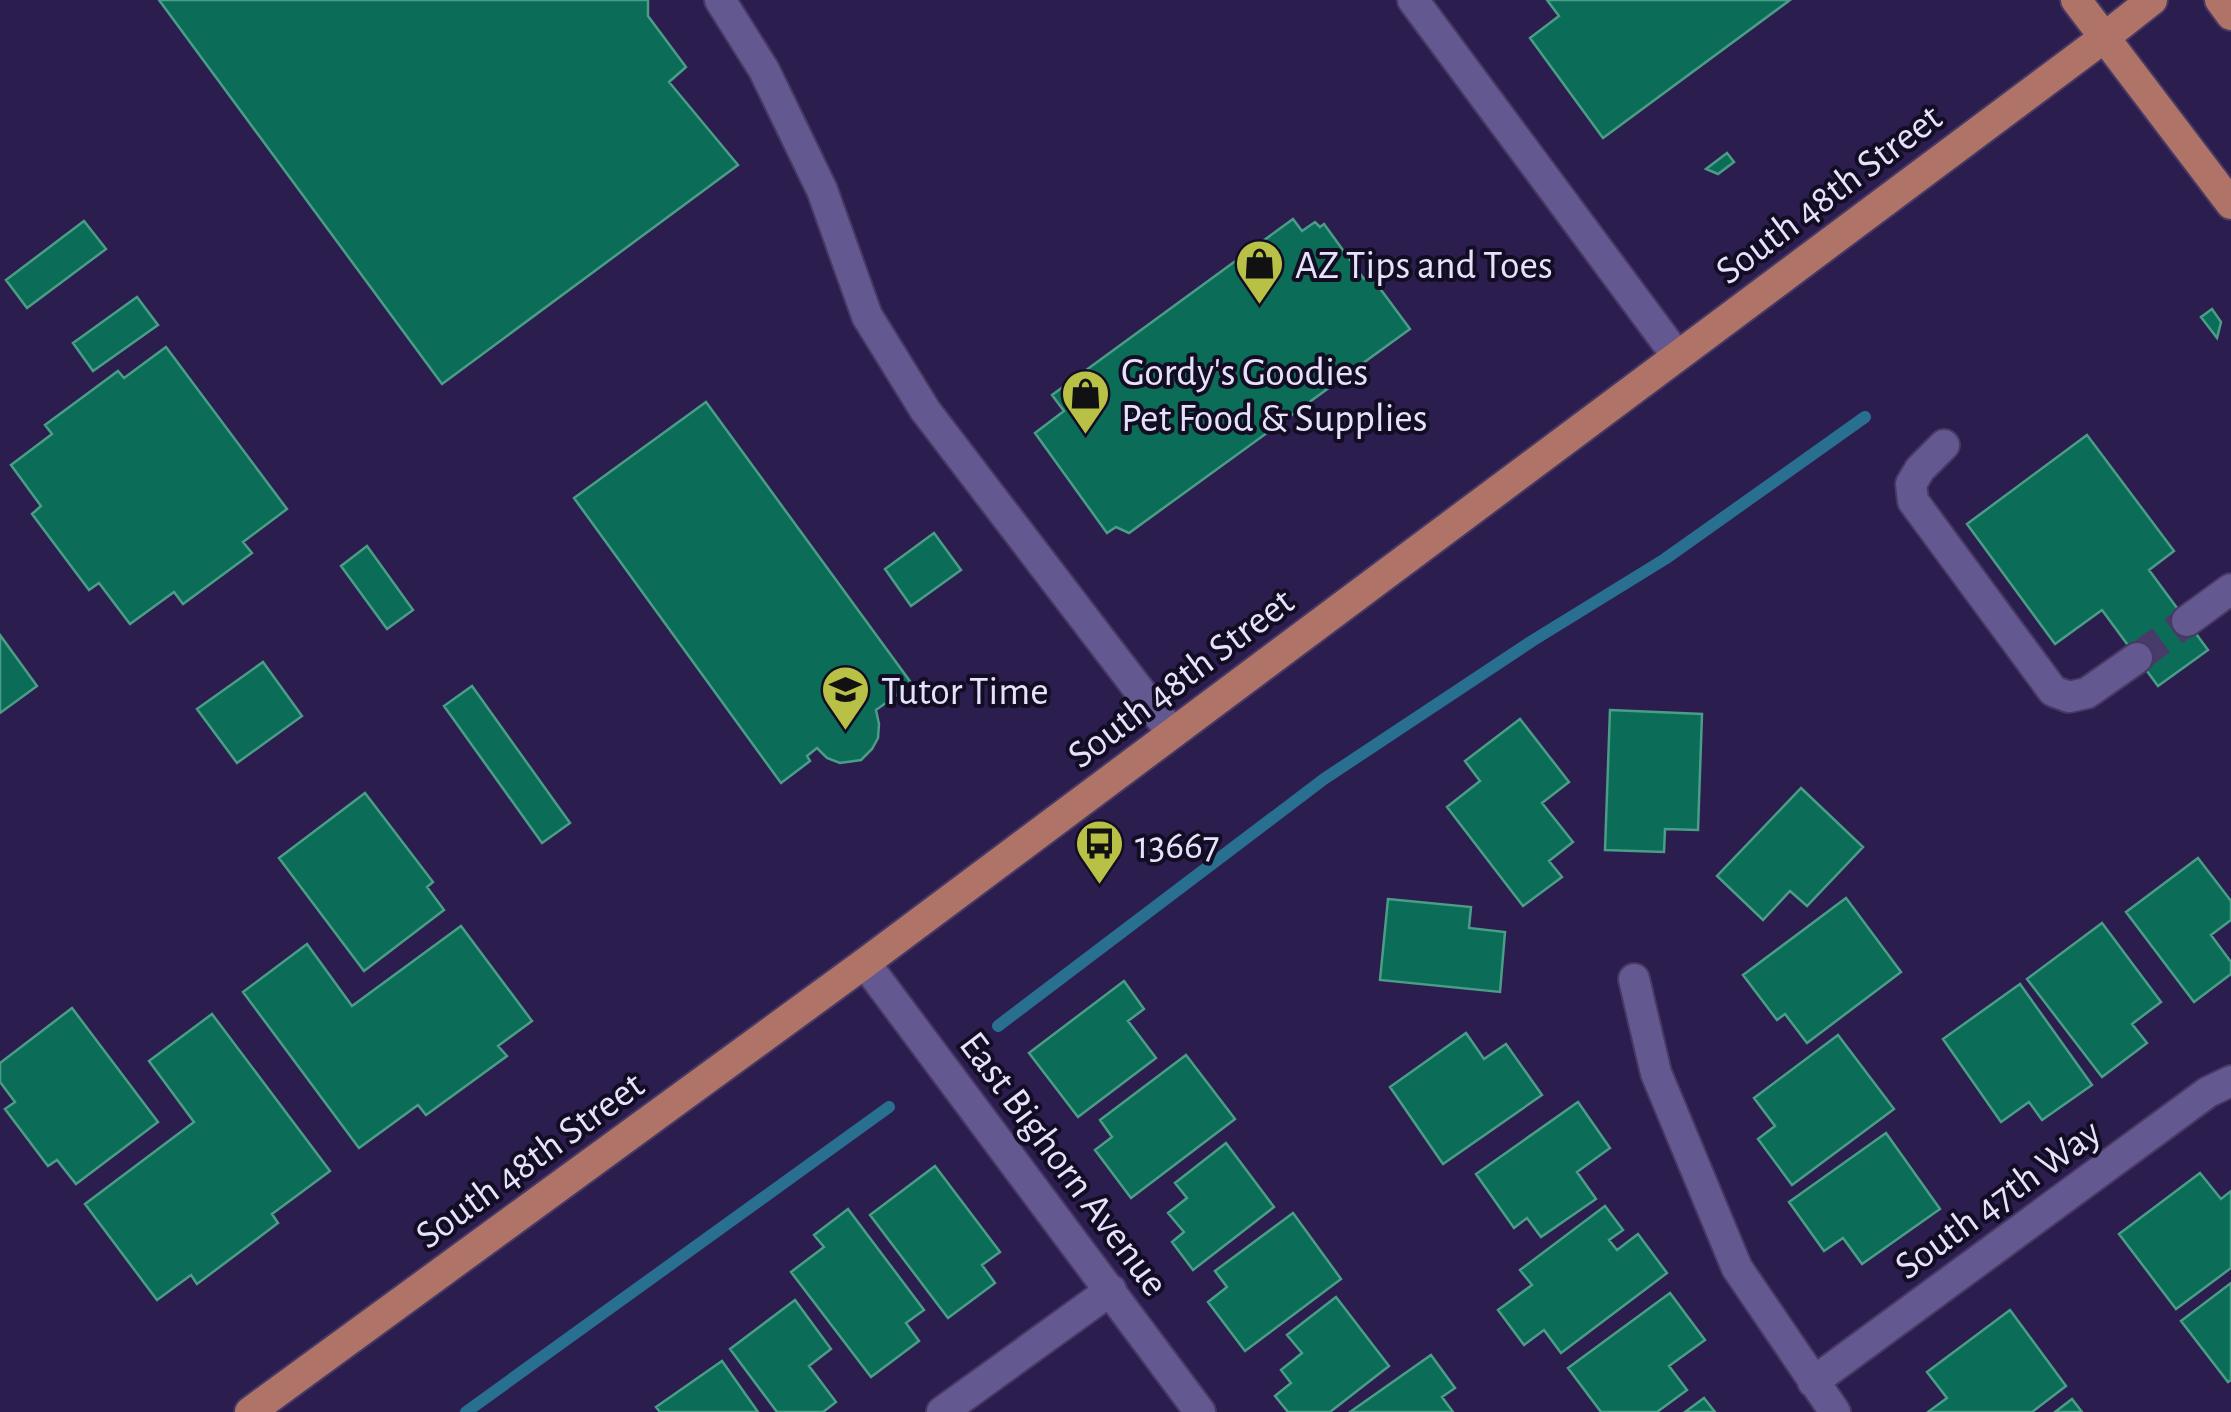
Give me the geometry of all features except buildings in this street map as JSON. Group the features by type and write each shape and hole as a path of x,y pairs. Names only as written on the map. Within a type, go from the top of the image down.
{"main road":[{"path":"2076,0 2231,204"},
{"name":"South 48th Street","path":"250,1412 865,962 2152,0"},
{"path":"2220,0 2231,15"}],"street":[{"path":"720,0 764,70 822,190 867,316 925,410 1172,733"},
{"path":"1413,0 1678,356"},
{"path":"1944,444 1920,468 1911,484 1913,501 2054,690 2069,698 2087,693 2137,658"},
{"path":"2186,621 2231,588"},
{"name":"East Bighorn Avenue","path":"865,962 1200,1412"},
{"path":"1634,979 1656,1073 1737,1268 1835,1412"},
{"name":"South 47th Way","path":"1813,1382 2208,1092 2231,1081"},
{"path":"942,1412 1111,1290"}],"waterway":[{"path":"998,1026 1324,779 1532,641 1665,559 1865,417"},
{"path":"466,1412 889,1107"}],"tunnel":[{"path":"2137,658 2187,621"}],"place":[{"name":"AZ Tips and Toes","path":"1260,306"},
{"name":"Gordy's Goodies Pet Food & Supplies","path":"1086,436"},
{"name":"Tutor Time","path":"846,732"},
{"name":"13667","path":"1100,886"}]}
